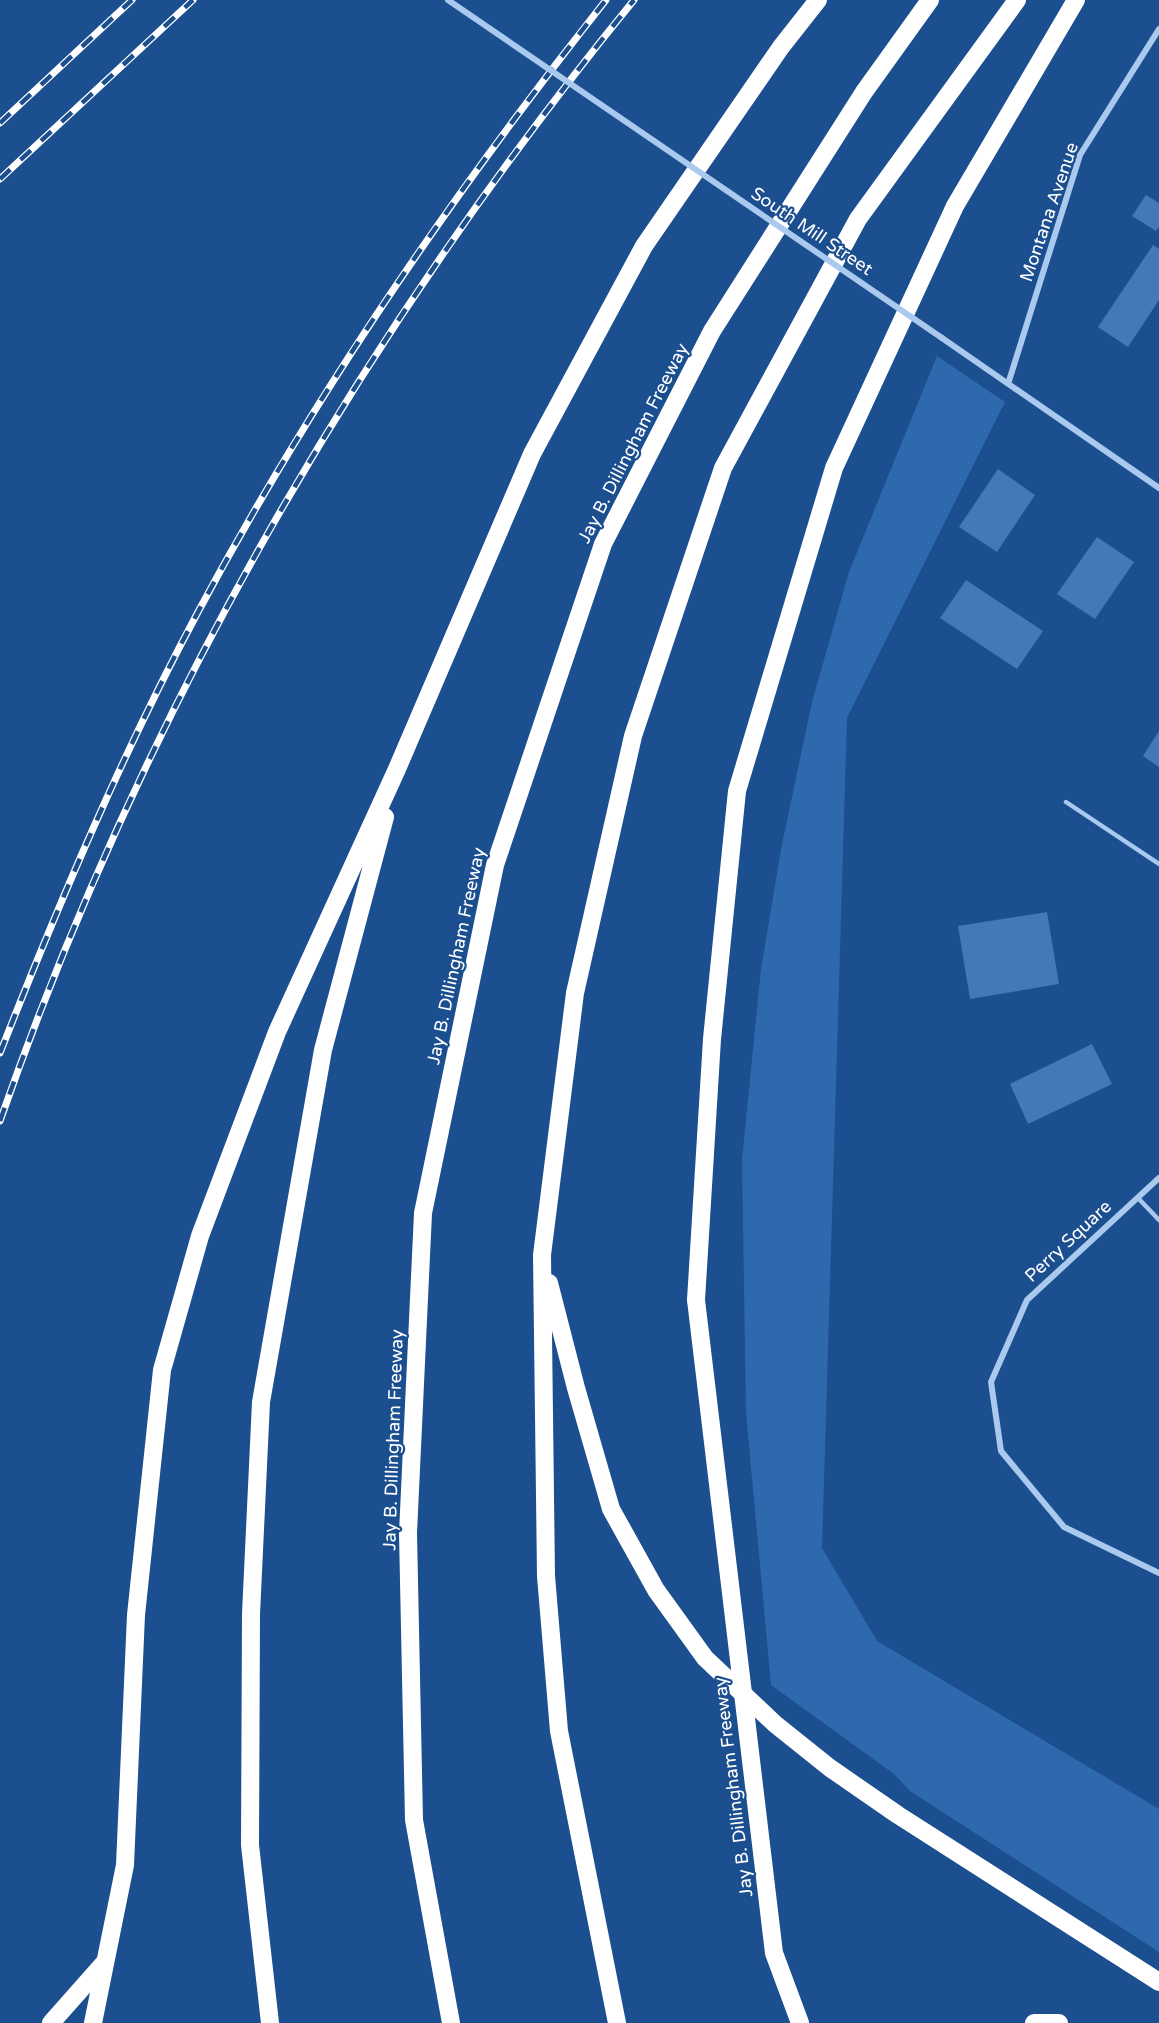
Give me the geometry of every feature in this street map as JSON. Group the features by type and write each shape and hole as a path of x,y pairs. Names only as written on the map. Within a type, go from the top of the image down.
{"highway":[{"path":"93,2023 125,1865 136,1615 162,1370 200,1236 277,1032 397,769 532,454 644,246 781,47 818,0"},
{"name":"Jay B. Dillingham Freeway","path":"450,2023 414,1820 408,1533 423,1213 495,865 603,544 712,331 864,92 930,0"},
{"path":"617,2023 559,1731 546,1576 542,1255 575,993 633,736 723,468 858,219 1017,0"},
{"name":"Jay B. Dillingham Freeway","path":"800,2023 774,1953 696,1300 712,1039 737,791 834,468 956,206 1076,0"},
{"path":"270,2023 250,1845 251,1614 261,1401 323,1050 397,769"},
{"path":"542,1255 576,1388 611,1509 656,1590 705,1658 775,1724 830,1768 898,1815 1159,1982"},
{"path":"51,2023 106,1960"},
{"path":"1034,2023 1059,2023"}],"street":[{"name":"South Mill Street","path":"448,0 1159,488"},
{"name":"Montana Avenue","path":"1008,384 1080,154 1159,29"},
{"name":"Perry Square","path":"1159,1178 1027,1300 991,1382 1001,1451 1064,1527 1159,1573"}],"lane":[{"path":"1066,801 1159,864"},
{"path":"1137,1198 1159,1220"}],"shaded area":[{"path":"937,356 1005,402 847,718 822,1548 877,1641 1159,1809 1159,1952 910,1791 894,1774 771,1685 746,1413 742,1160 761,969 781,849 812,702 849,572"}],"building":[{"path":"1146,195 1159,203 1159,227 1156,231 1132,216"},
{"path":"1153,245 1159,249 1159,300 1128,347 1098,327"},
{"path":"998,469 1035,495 997,552 959,527"},
{"path":"1097,537 1134,562 1095,619 1057,594"},
{"path":"966,580 1043,631 1017,669 940,618"},
{"path":"1159,731 1159,767 1143,756"},
{"path":"1047,912 1059,984 970,999 958,926"},
{"path":"1092,1044 1112,1084 1028,1124 1010,1084"}],"railway":[{"path":"0,123 132,0"},
{"path":"0,179 193,0"},
{"path":"0,1053 69,885 143,720 198,612 243,531 289,452 388,297 494,147 606,0"},
{"path":"0,1121 57,970 121,821 191,676 268,533 351,394 440,259 534,127 634,0"}]}
